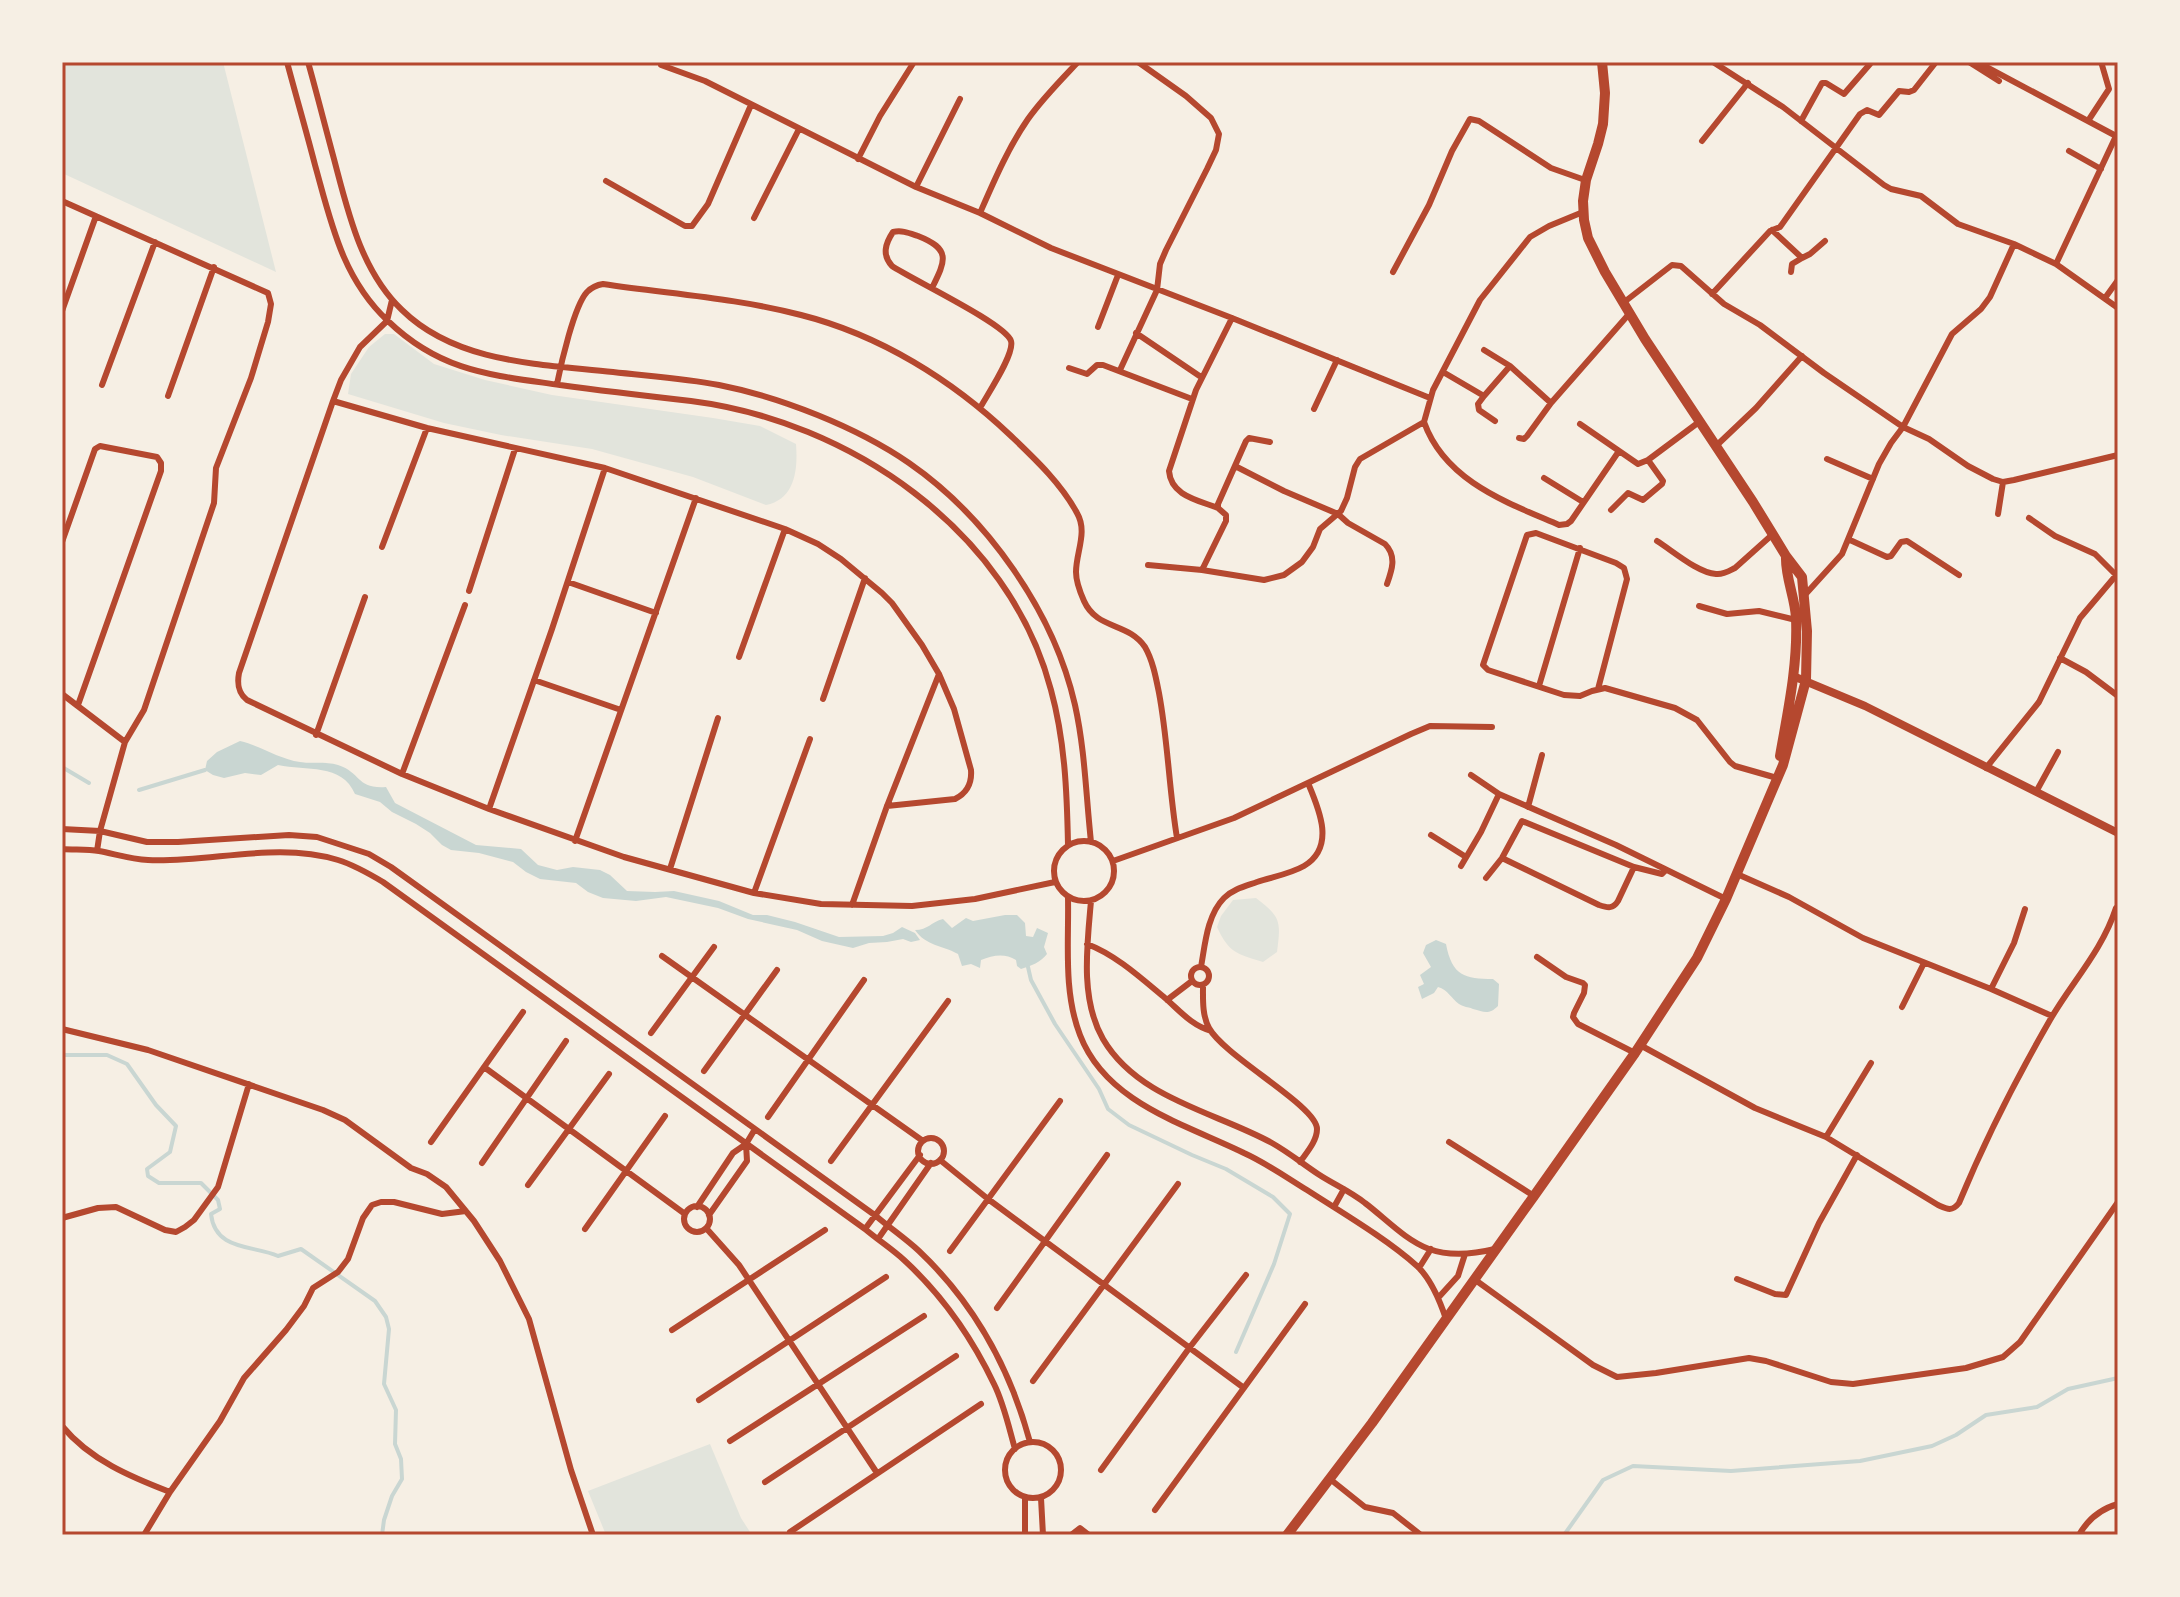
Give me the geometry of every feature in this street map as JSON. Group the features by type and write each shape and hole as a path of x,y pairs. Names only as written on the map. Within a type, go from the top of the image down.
{"highway":[{"path":"1602,62 1604,110 1598,144 1588,174 1583,212 1585,229 1594,252 1629,314 1802,577 1793,676 1778,776"},
{"path":"1287,1535 1534,1196 1638,1049 1697,958 1737,874 1789,746 1806,680 1800,598"}],"main road":[{"path":"1793,676 1865,706 2118,833"}],"street":[{"path":"287,62 338,247 358,283 387,321 417,346 455,365 492,375 718,406 794,426 849,450 896,480 946,520 996,575 1031,636 1051,689 1065,767 1068,845"},
{"path":"308,62 359,242 371,269 392,300 413,320 455,345 500,358 720,385 801,409 865,437 911,464 970,516 1020,580 1048,631 1074,703 1091,842"},
{"path":"858,159 880,116 914,62"},
{"path":"980,213 997,173 1020,132 1041,102 1078,62"},
{"path":"1120,370 1157,290 1160,264 1216,150 1219,134 1211,118 1138,62"},
{"path":"1713,62 1748,83 1891,189 1921,196 1958,224 2014,244 2056,264 2118,308"},
{"path":"1801,121 1822,83 1844,94 1865,72 1870,64 1867,62"},
{"path":"1712,294 1772,230 1780,227 1864,111 1870,110 1879,115 1899,91 1912,92 1936,62"},
{"path":"1969,62 2117,136 2056,264"},
{"path":"1977,62 1999,81"},
{"path":"659,63 705,81 916,187 980,213 1043,244 1430,398"},
{"path":"2088,121 2109,89 2102,65"},
{"path":"1702,141 1748,83"},
{"path":"916,187 960,99"},
{"path":"606,181 685,226 692,226 708,204 751,105"},
{"path":"1393,272 1470,119 1479,121 1551,168 1588,174"},
{"path":"754,218 799,129"},
{"path":"2069,151 2101,169"},
{"path":"62,201 268,293 271,304 251,378 216,468 214,503 144,710 125,742 97,851"},
{"path":"1583,212 1538,232 1524,243 1473,311 1430,398 1424,422 1442,454 1470,482 1485,492 1559,525 1571,521 1619,451"},
{"path":"62,311 96,216"},
{"path":"1772,230 1802,258"},
{"path":"932,288 943,261 941,249 908,232 893,232 885,250 887,261 902,273 993,325 1010,339 1012,344 1008,355 980,408"},
{"path":"1791,272 1792,264 1825,241"},
{"path":"102,385 155,242"},
{"path":"1800,598 1836,563 1850,540 1873,479 1891,443 1903,427 1952,334 1990,297 2014,244"},
{"path":"1623,303 1677,264 1724,304 1760,325 1903,427 1929,439 1988,477 2003,482 2118,455"},
{"path":"168,396 214,267"},
{"path":"1098,327 1118,275"},
{"path":"2105,298 2118,280"},
{"path":"557,384 583,297 592,287 603,284 741,303 819,320 872,341 944,381 980,408 1049,475 1080,517 1082,539 1076,575 1089,611 1100,621 1136,637 1147,650 1155,673 1164,720 1177,838"},
{"path":"392,300 387,321 360,347 333,401 238,681 240,692 247,700 402,774 489,809 575,841 754,893 821,904 912,906 986,897 1055,882"},
{"path":"1519,438 1527,436 1551,403 1629,314"},
{"path":"1202,570 1227,518 1218,508 1176,490 1169,478 1169,471 1201,377 1232,318"},
{"path":"1136,333 1201,377"},
{"path":"1484,350 1510,366 1551,403"},
{"path":"1715,447 1756,408 1802,356"},
{"path":"1314,409 1337,360"},
{"path":"1069,368 1087,374 1099,364 1192,399"},
{"path":"1495,421 1479,410 1478,404 1510,366"},
{"path":"1443,372 1484,396"},
{"path":"333,401 427,428 605,468 785,529 841,559 892,603 922,645 954,709 971,770 968,788 955,799 887,806"},
{"path":"794,426 801,409"},
{"path":"804,430 810,413"},
{"path":"1148,565 1264,580 1284,575 1302,562 1313,547 1320,529 1344,505 1360,459 1424,422"},
{"path":"1580,424 1638,464 1699,422"},
{"path":"382,547 427,428"},
{"path":"1218,508 1248,439 1270,442"},
{"path":"62,542 95,449 100,446 157,457 161,471 78,705"},
{"path":"469,591 515,449"},
{"path":"1827,459 1873,479"},
{"path":"1611,510 1627,494 1643,500 1662,484 1648,460"},
{"path":"1235,466 1338,514 1390,549 1393,564 1387,584"},
{"path":"489,809 605,468"},
{"path":"1544,478 1583,502"},
{"path":"1998,514 2003,482"},
{"path":"575,841 696,498"},
{"path":"1986,768 2039,702 2080,618 2117,574 2095,554 2055,536 2029,518"},
{"path":"739,657 785,529"},
{"path":"1598,689 1627,579 1624,568 1536,533 1527,535 1484,659 1483,665 1488,670 1564,695 1580,696 1605,688 1675,708 1697,720 1735,766 1778,776"},
{"path":"1657,541 1702,570 1716,574 1735,568 1773,534"},
{"path":"1850,540 1887,557 1901,542 1907,541 1959,575"},
{"path":"1539,686 1580,548"},
{"path":"823,699 865,578"},
{"path":"568,582 656,613"},
{"path":"316,735 365,597"},
{"path":"402,774 465,605"},
{"path":"1699,606 1727,614 1759,611 1796,620"},
{"path":"2060,658 2086,672 2118,696"},
{"path":"852,905 939,674"},
{"path":"534,680 621,710"},
{"path":"62,694 125,742"},
{"path":"670,869 718,718"},
{"path":"1113,861 1234,818 1430,726 1492,727"},
{"path":"754,893 810,739"},
{"path":"2036,792 2058,752"},
{"path":"1528,807 1542,755"},
{"path":"1471,775 1499,794 1639,856 1726,899"},
{"path":"1201,967 1210,924 1225,897 1243,887 1302,867 1320,848 1323,828 1308,783"},
{"path":"1461,866 1499,794"},
{"path":"1486,878 1502,858 1522,821 1634,867 1662,874 1666,870"},
{"path":"62,829 100,831 147,842 289,835 317,837 369,854 391,867 876,1216 917,1249 947,1279 991,1341 1006,1373 1030,1442"},
{"path":"1431,835 1466,857"},
{"path":"1079,841 1100,845 1113,861 1113,881 1100,897 1080,902 1068,897 1055,882 1055,861 1068,845 1079,841"},
{"path":"62,849 97,851 144,860 297,853 337,860 362,869 383,882 904,1260 933,1290 963,1331 996,1387 1015,1449"},
{"path":"1502,858 1610,908 1615,905 1639,856"},
{"path":"1737,874 1789,897 1863,938 2052,1016"},
{"path":"1068,897 1070,991 1080,1035 1098,1066 1146,1106 1248,1154 1370,1232 1419,1268 1438,1298 1446,1319"},
{"path":"1091,901 1087,944 1089,994 1096,1023 1103,1039 1143,1081 1272,1143 1344,1189 1420,1244 1431,1249 1465,1254 1495,1249"},
{"path":"1537,957 1563,976 1585,985 1573,1017 1578,1024 1638,1049 1755,1108 1826,1137 1938,1205 1950,1209 1955,1208 1978,1157 2052,1016 2100,946 2116,908"},
{"path":"1991,989 2014,943 2025,909"},
{"path":"1087,944 1120,963 1190,1022 1211,1031"},
{"path":"651,1033 714,947"},
{"path":"662,956 923,1141"},
{"path":"1902,1007 1924,963"},
{"path":"1205,968 1209,975 1207,983 1195,984 1192,981 1193,970 1205,968"},
{"path":"704,1071 777,970"},
{"path":"768,1117 864,980"},
{"path":"1167,1000 1192,981"},
{"path":"1203,985 1207,1024 1220,1043 1315,1119 1316,1135 1300,1162"},
{"path":"831,1161 948,1001"},
{"path":"431,1142 523,1012"},
{"path":"62,1029 148,1050 323,1110 345,1120 411,1168 446,1187 508,1274 529,1319 578,1493 593,1535"},
{"path":"482,1163 566,1041"},
{"path":"1826,1137 1871,1063"},
{"path":"484,1067 685,1214"},
{"path":"528,1185 609,1074"},
{"path":"62,1218 98,1208 116,1207 165,1230 176,1232 185,1227 194,1220 218,1187 249,1084"},
{"path":"950,1251 1060,1101"},
{"path":"585,1229 665,1116"},
{"path":"697,1207 733,1153 746,1144 755,1129"},
{"path":"932,1138 941,1142 944,1151 940,1160 926,1162 920,1155 923,1141 932,1138"},
{"path":"1449,1142 1534,1196"},
{"path":"709,1215 706,1210 692,1207 685,1214 685,1224 692,1231 706,1228 709,1215 747,1161 746,1144"},
{"path":"865,1229 920,1155"},
{"path":"997,1308 1107,1155"},
{"path":"1737,1279 1775,1294 1786,1295 1819,1223 1857,1155"},
{"path":"940,1160 1244,1388"},
{"path":"878,1239 931,1163"},
{"path":"1033,1381 1178,1184"},
{"path":"1334,1207 1344,1189"},
{"path":"144,1535 220,1421 244,1378 286,1330 313,1288 338,1272 348,1259 363,1218 372,1205 394,1202 442,1214 466,1211"},
{"path":"1474,1279 1593,1365 1617,1377 1749,1358 1831,1382 1853,1384 1966,1368 2009,1354 2118,1202"},
{"path":"1370,1232 1383,1218"},
{"path":"706,1228 739,1265 877,1473"},
{"path":"672,1330 825,1230"},
{"path":"1419,1268 1431,1249"},
{"path":"1438,1298 1458,1276 1465,1254"},
{"path":"1101,1470 1246,1275"},
{"path":"699,1400 886,1277"},
{"path":"1155,1510 1305,1304"},
{"path":"730,1441 924,1316"},
{"path":"765,1482 956,1356"},
{"path":"790,1532 981,1404"},
{"path":"62,1426 92,1455 170,1492"},
{"path":"1030,1442 1050,1447 1061,1465 1061,1479 1053,1491 1041,1498 1025,1498 1012,1490 1006,1476 1007,1461 1015,1449 1030,1442"},
{"path":"1330,1479 1365,1507 1393,1513 1421,1535"},
{"path":"1025,1498 1025,1535"},
{"path":"1041,1498 1043,1535"},
{"path":"2079,1535 2087,1521 2097,1513 2118,1504"},
{"path":"1071,1535 1080,1528 1089,1535"}],"shaded area":[{"path":"62,62 223,62 276,272 62,173"},
{"path":"385,334 394,334 434,364 485,380 552,395 760,426 796,444 793,482 783,497 766,505 693,477 592,449 444,423 348,394 351,374 369,347"},
{"path":"240,741 292,760 346,768 369,786 386,787 395,803 476,845 521,849 538,865 557,870 573,867 600,870 627,891 674,891 719,901 753,915 795,922 839,937 883,936 902,927 915,933 920,940 869,943 853,948 718,908 666,897 636,901 603,898 576,883 540,879 513,862 451,850 380,802 355,794 349,784 332,773 278,765 261,775 245,773 224,778 205,770 207,761 217,752"},
{"path":"1256,898 1275,915 1279,926 1277,952 1263,962 1235,951 1217,927 1233,900"},
{"path":"1017,915 1025,923 1026,936 1033,937 1037,928 1048,933 1044,947 1047,954 1042,959 1021,969 1016,960 1003,956 981,960 980,968 971,964 962,966 958,954 929,942 915,930 943,919 952,928 966,918 973,921"},
{"path":"1436,940 1446,944 1452,963 1461,974 1493,979 1499,984 1498,1006 1486,1012 1465,1007 1438,987 1422,999 1418,987 1424,984 1420,975 1431,967 1423,953 1426,945"},
{"path":"710,1444 741,1518 752,1535 606,1535 588,1491"}],"waterway":[{"path":"62,767 89,783"},
{"path":"139,790 205,770"},
{"path":"1028,967 1031,980 1055,1024 1099,1089 1108,1109 1129,1125 1226,1169 1273,1197 1290,1214 1274,1264 1236,1352"},
{"path":"62,1055 107,1055 127,1064 156,1105 176,1126 170,1152 147,1169 148,1176 159,1183 201,1183 218,1200 220,1209 211,1214 214,1226 227,1241 278,1256 301,1249 375,1301 386,1317 389,1329 384,1384 396,1410 395,1444 401,1459 402,1479 392,1496 382,1535"},
{"path":"1564,1535 1603,1480 1633,1466 1731,1471 1860,1461 1932,1446 1956,1435 1986,1415 2037,1407 2068,1389 2118,1378"}]}
